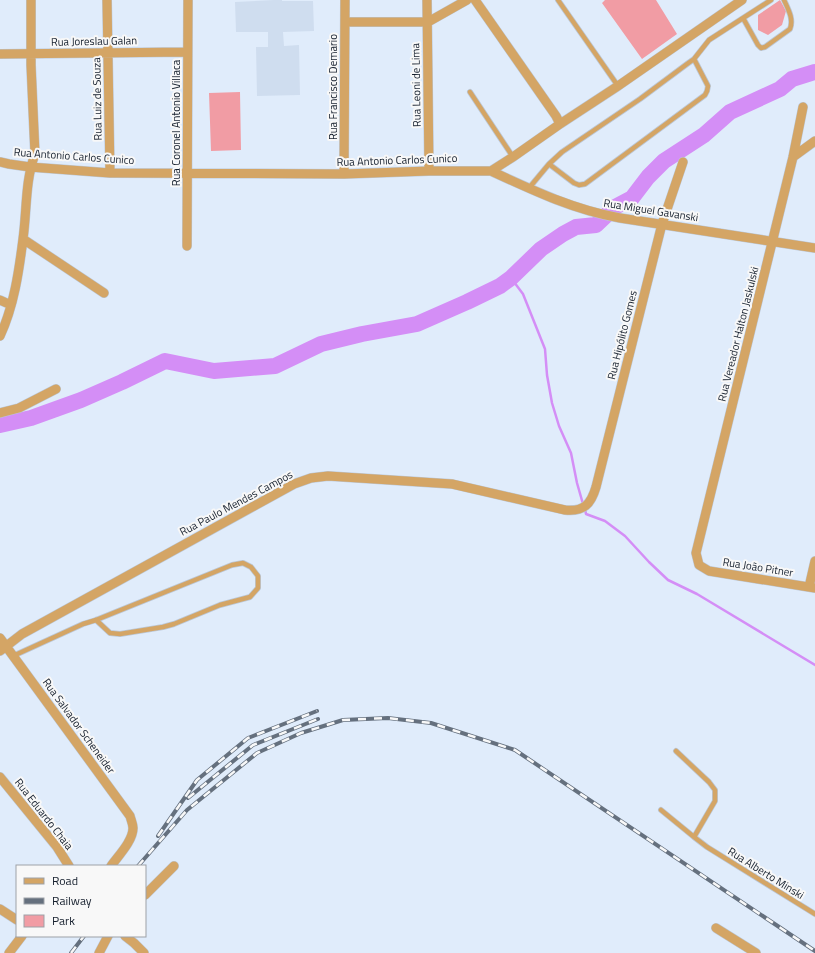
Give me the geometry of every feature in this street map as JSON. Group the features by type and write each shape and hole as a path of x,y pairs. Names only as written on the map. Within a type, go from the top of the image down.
{"street":[{"path":"0,336 11,305 17,279 23,238 30,167 35,154 30,0"},
{"name":"Rua Luiz de Souza","path":"107,0 110,173"},
{"name":"Rua Coronel Antonio Villaca","path":"187,246 188,0"},
{"name":"Rua Francisco Demario","path":"344,0 344,174"},
{"name":"Rua Leoni de Lima","path":"427,0 428,171"},
{"path":"345,22 428,22 467,0"},
{"path":"476,0 560,124"},
{"path":"491,171 618,86 742,0"},
{"name":"Rua Joreslau Galan","path":"0,54 188,52"},
{"name":"Rua Vereador Halton Jaskulski","path":"699,565 696,553 793,157 803,108"},
{"path":"793,157 815,141"},
{"name":"Rua Antonio Carlos Cunico","path":"0,162 30,167 110,173 269,175 491,171"},
{"name":"Rua Hipólito Gomes","path":"584,507 593,497 596,487 662,224 683,162"},
{"name":"Rua Miguel Gavanski","path":"491,171 561,202 596,213 815,248"},
{"path":"23,238 104,292"},
{"path":"0,300 11,305"},
{"path":"0,413 19,408 56,389"},
{"name":"Rua Paulo Mendes Campos","path":"3,648 22,634 257,504 294,484 311,478 328,476 452,484 565,510 574,511 584,507"},
{"path":"812,588 815,561"},
{"name":"Rua João Pitner","path":"699,565 709,571 812,588"},
{"name":"Rua Salvador Scheneider","path":"0,638 3,648 13,656 130,816 133,829 132,836 112,865"},
{"name":"Rua Eduardo Chaia","path":"0,777 57,847 68,865"},
{"path":"146,894 174,866"},
{"path":"0,909 16,919"},
{"path":"716,928 750,951"},
{"path":"9,953 21,937"},
{"path":"99,953 107,937"},
{"path":"126,937 144,953"}],"lane":[{"path":"558,0 618,86"},
{"path":"528,188 549,164 562,152 640,99 694,59 710,40 771,0"},
{"path":"743,18 758,45 761,48 765,47 790,29 792,19 784,0"},
{"path":"549,164 574,183 579,185 586,184 705,95 708,86 694,59"},
{"path":"470,92 513,157"},
{"path":"13,656 83,624 232,565 243,563 251,567 258,576 258,588 250,597 220,605 174,624 120,634 110,633 96,620"},
{"path":"676,750 709,782 715,790 715,801 694,837"},
{"name":"Rua Alberto Minski","path":"662,810 707,847 815,914"}],"shaded area":[{"path":"274,0 313,1 314,31 283,32 284,46 299,45 300,95 257,96 256,47 268,47 268,32 236,32 235,2"}],"green space":[{"path":"605,0 656,0 677,34 642,59 602,3"},
{"path":"780,0 786,11 782,25 768,35 758,30 758,15"},
{"path":"240,92 241,150 211,151 209,93"}],"waterway":[{"path":"0,425 31,418 81,400 165,361 214,371 275,366 321,344 362,334 417,324 500,286 511,278 541,249 563,234 576,227 596,225 615,207 632,198 648,177 664,161 704,135 730,112 780,89 792,79 815,72"},
{"path":"511,278 523,294 545,349 547,375 552,403 559,426 571,453 583,504"},
{"path":"585,509 586,514 605,521 625,536 668,580 697,594 815,665"}],"railway":[{"path":"158,836 197,780 248,738 317,711"},
{"path":"139,865 187,810 257,753 301,733 343,720 388,718 431,723 515,750 815,951"},
{"path":"188,798 253,745 318,719"},
{"path":"71,953 83,937"}]}
